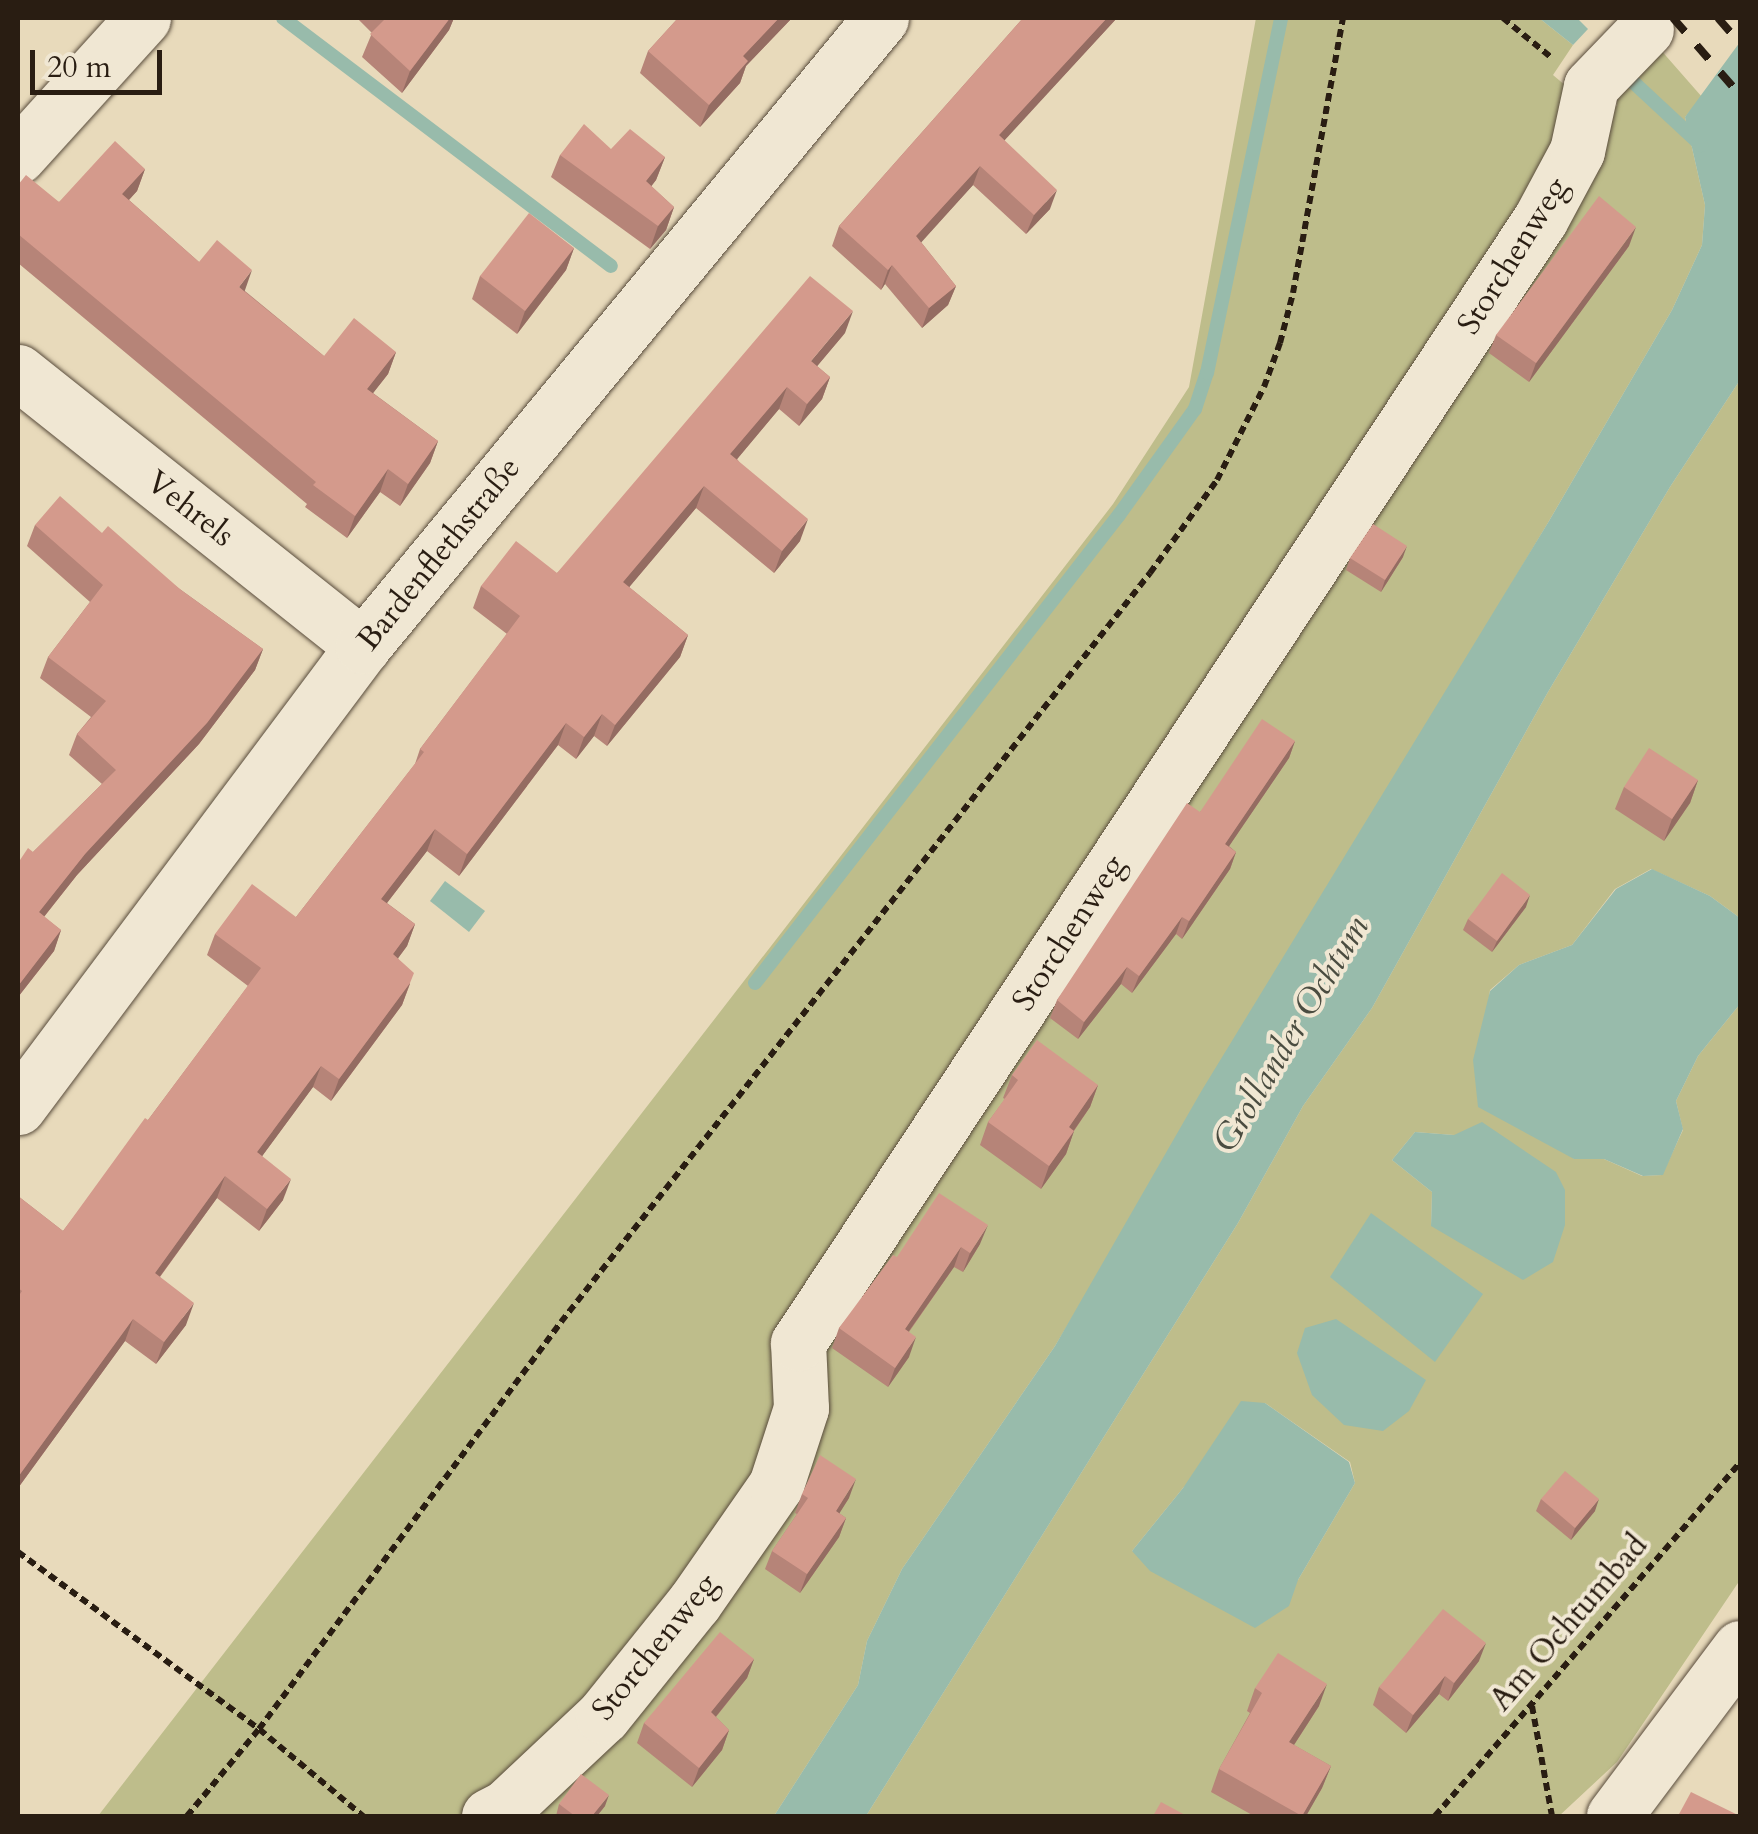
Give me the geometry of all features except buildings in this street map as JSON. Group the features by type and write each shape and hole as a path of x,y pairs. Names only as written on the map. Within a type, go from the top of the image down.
{"street":[{"path":"18,156 143,18"},
{"name":"Bardenflethstraße","path":"18,1107 363,646 882,18"},
{"path":"1591,86 1646,30"},
{"name":"Storchenweg","path":"489,1816 505,1808 604,1716 694,1603 776,1484 801,1408 798,1343 1540,220 1578,151 1591,86"},
{"name":"Vehrels","path":"18,372 363,646"},
{"path":"1614,1816 1740,1648"}],"path":[{"path":"187,1816 260,1729 561,1322 1150,572 1217,480 1264,387 1280,342 1293,292 1343,18"},
{"path":"1503,18 1591,86"},
{"name":"Am Ochtumbad","path":"1435,1816 1740,1463"},
{"path":"18,1552 260,1729 364,1816"},
{"path":"1532,1704 1552,1816"}],"shaded area":[{"path":"1256,18 1539,18 1573,45 1553,75 1566,86 1617,106 1617,81 1652,40 1702,97 1685,117 1705,205 1702,245 1672,310 1549,521 1055,1346 902,1569 867,1641 858,1685 774,1816 98,1816 1113,504 1189,387"},
{"path":"1740,380 1740,918 1710,896 1651,869 1615,889 1572,945 1519,965 1490,990 1488,1004 1574,1159 1604,1159 1642,1176 1662,1175 1683,1130 1676,1101 1698,1056 1740,1004 1740,1580 1617,1762 1559,1816 866,1816 1238,1223 1303,1106 1372,1008 1548,692 1670,487","holes":["1415,1132 1454,1135 1431,1226 1432,1192 1392,1160","1265,1403 1350,1462 1355,1483 1298,1580 1132,1551 1183,1488"]}],"water":[{"path":"1539,18 1577,18 1588,29 1573,45"},
{"name":"Grollander Ochtum","path":"1740,42 1740,380 1670,487 1548,692 1372,1008 1303,1106 1238,1223 866,1816 774,1816 858,1685 867,1641 902,1569 1055,1346 1202,1090 1549,521 1672,310 1702,245 1705,205 1685,117"},
{"path":"1652,869 1710,896 1740,918 1740,1004 1698,1056 1676,1101 1683,1129 1663,1175 1643,1176 1604,1159 1574,1159 1478,1107 1473,1060 1490,991 1519,965 1572,945 1616,889"},
{"path":"445,881 485,911 469,932 430,901"},
{"path":"1482,1122 1556,1172 1565,1190 1565,1225 1553,1262 1523,1280 1431,1226 1432,1192 1392,1160 1415,1132 1454,1135"},
{"path":"1371,1213 1483,1294 1435,1362 1330,1277"},
{"path":"1336,1319 1426,1380 1409,1411 1383,1431 1344,1425 1312,1395 1297,1353 1305,1328"},
{"path":"1241,1401 1265,1403 1349,1462 1355,1483 1298,1580 1289,1606 1255,1628 1150,1571 1132,1551 1183,1488"}],"waterway":[{"path":"283,18 611,266"},
{"path":"755,983 1119,515 1195,409 1207,373 1281,18"},
{"path":"1631,80 1701,145"}],"railway":[{"path":"1673,18 1740,95"},
{"path":"1718,18 1740,43"}]}
